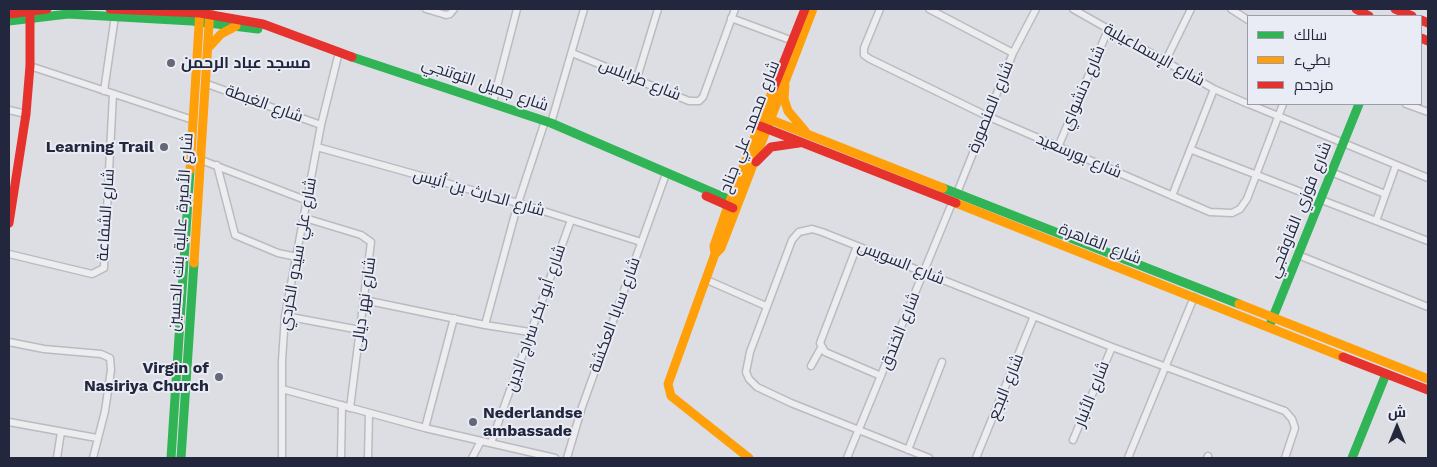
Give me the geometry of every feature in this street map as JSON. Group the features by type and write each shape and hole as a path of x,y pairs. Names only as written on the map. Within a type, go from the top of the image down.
{"main road":[{"path":"9,14 30,16 47,9"},
{"name":"شارع محمد علي جناح","path":"767,118 792,41 805,9"},
{"name":"شارع محمد علي جناح","path":"737,455 674,399 669,392 670,380 715,254 721,248 733,204 813,9"},
{"path":"1356,9 1367,15"},
{"path":"9,21 68,11 210,15"},
{"path":"1395,12 1408,15"},
{"name":"شارع الأميرة عالية بنت الحسين","path":"171,458 200,14"},
{"name":"شارع جميل التوتنجي","path":"210,15 236,26 270,27"},
{"name":"شارع جميل التوتنجي","path":"210,15 270,27 548,122 686,183 688,187 733,204"},
{"name":"شارع الأميرة عالية بنت الحسين","path":"181,458 210,46 210,15"},
{"path":"9,223 12,186 26,114 30,66 30,16"},
{"path":"210,46 221,34 236,26"},
{"path":"786,73 784,92 786,106 807,133"},
{"name":"شارع فوزي القاوقجي","path":"1271,322 1358,105"},
{"name":"شارع القاهرة","path":"767,118 957,193 1271,322 1386,374 1428,390"},
{"name":"شارع محمد علي جناح","path":"733,204 752,166 763,128"},
{"name":"شارع القاهرة","path":"763,128 1194,297 1271,322 1428,379"},
{"path":"752,166 772,147 780,144 804,143"},
{"path":"1352,458 1386,374"},
{"path":"737,455 749,458"}],"street":[{"path":"426,9 444,15 452,11"},
{"path":"492,102 517,9"},
{"path":"485,325 518,203 572,53 584,9"},
{"path":"636,78 658,9"},
{"name":"شارع طرابلس","path":"572,53 689,101 699,101 703,97 734,9"},
{"name":"شارع بورسعيد","path":"880,9 864,48 864,55 987,116 1210,212 1232,213 1240,209 1247,199 1282,105"},
{"name":"شارع المنصورة","path":"929,9 1013,53 957,193"},
{"path":"1013,53 1036,9"},
{"name":"شارع الإسماعيلية","path":"1073,9 1214,89 1192,150 1172,196"},
{"path":"1165,62 1191,9"},
{"path":"1231,9 1247,19"},
{"path":"104,91 113,12"},
{"path":"732,18 792,41"},
{"name":"شارع دنشواي","path":"1058,147 1108,30"},
{"name":"شارع علي سيدو الكردي","path":"282,458 284,316 308,201 321,125 339,52"},
{"path":"30,66 193,120"},
{"name":"شارع الغبطة","path":"207,84 321,125"},
{"path":"1214,89 1247,104"},
{"name":"شارع الشفاعة","path":"9,254 92,274 104,268 113,94"},
{"path":"1250,105 1428,178"},
{"path":"1409,105 1428,112"},
{"path":"9,110 26,114"},
{"name":"شارع الحارث بن أنيس","path":"317,147 518,203 641,242"},
{"path":"1192,150 1428,241"},
{"path":"201,160 308,201"},
{"path":"1376,221 1396,165"},
{"path":"217,166 235,235 269,250 297,257"},
{"path":"1331,172 1385,194"},
{"name":"شارع سابا العكشة","path":"567,458 582,407 666,174"},
{"name":"شارع الخندق","path":"847,458 952,203"},
{"name":"شارع نهر ديالى","path":"304,218 360,235 371,242 350,408"},
{"name":"شارع أبو بكر سراج الدين","path":"491,443 571,220"},
{"name":"شارع السويس","path":"929,458 858,431 765,390 749,379 746,372 747,363 766,306 792,240 799,232 812,229 1112,347 1285,412 1290,416 1295,428 1284,458"},
{"path":"811,366 821,348 822,335 857,246"},
{"path":"1298,255 1428,304"},
{"path":"707,280 766,306"},
{"path":"1128,458 1194,297"},
{"path":"364,300 485,325 530,332"},
{"path":"284,316 360,330"},
{"name":"شارع البجع","path":"976,458 1034,316"},
{"path":"425,428 454,318"},
{"path":"9,342 44,349 101,354 110,358 112,364 108,392 93,458"},
{"name":"شارع الأنبار","path":"1073,440 1112,347"},
{"path":"821,348 831,355 881,376"},
{"path":"908,450 942,362"},
{"path":"282,389 425,428 555,458"},
{"path":"341,458 342,405"},
{"path":"368,458 369,413"},
{"path":"9,422 97,438"},
{"path":"57,458 61,432"},
{"path":"472,458 481,441"}],"traffic: fast":[{"path":"9,21 68,14 192,21 258,29"},
{"path":"352,57 551,123 737,203"},
{"path":"1271,322 1359,105"},
{"path":"171,458 190,170"},
{"path":"943,188 1239,304"},
{"path":"181,458 194,263"},
{"path":"1352,458 1386,374"}],"traffic: slow":[{"path":"190,170 200,9"},
{"path":"194,263 210,9"},
{"path":"715,254 721,248 813,9"},
{"path":"210,46 221,34 236,26"},
{"path":"785,86 784,99 788,111 805,131"},
{"path":"749,458 671,396 668,384 715,254 714,246 728,206 774,87"},
{"path":"764,117 943,188"},
{"path":"956,203 1343,357"},
{"path":"1239,304 1428,379"}],"traffic: jam":[{"path":"9,14 47,9"},
{"path":"110,9 200,13 263,24 352,57"},
{"path":"774,87 805,9"},
{"path":"1356,9 1367,15"},
{"path":"1395,9 1410,15"},
{"path":"9,223 26,114 30,66 30,12"},
{"path":"1422,20 1428,23"},
{"path":"1422,38 1428,41"},
{"path":"760,126 956,203"},
{"path":"756,162 771,147 799,143"},
{"path":"706,196 733,208"},
{"path":"1343,357 1428,390"}],"place":[{"name":"مسجد عباد الرحمن","path":"171,63"},
{"name":"Learning Trail","path":"164,147"},
{"name":"Virgin of Nasiriya Church","path":"219,377"},
{"name":"Nederlandse ambassade","path":"473,422"}]}
